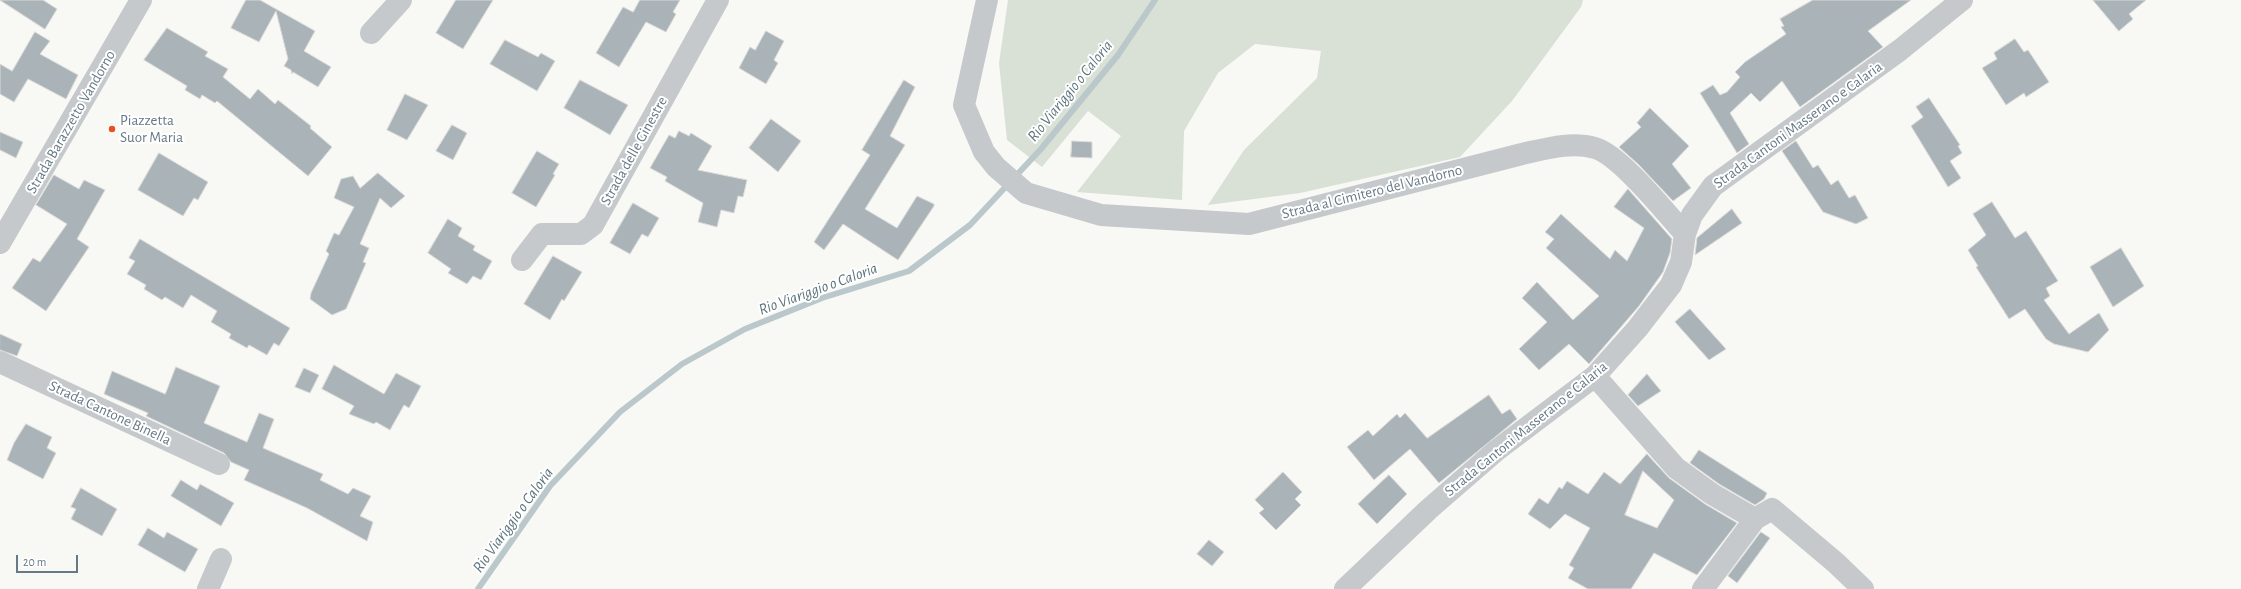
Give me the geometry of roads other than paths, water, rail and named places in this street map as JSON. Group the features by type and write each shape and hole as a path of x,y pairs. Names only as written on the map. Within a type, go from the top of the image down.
{"street":[{"name":"Strada Barazzetto Vandorno","path":"0,243 142,0"},
{"path":"371,33 401,0"},
{"name":"Strada delle Ginestre","path":"522,260 542,234 582,234 593,225 718,0"},
{"name":"Strada al Cimitero del Vandorno","path":"988,0 964,105 984,152 996,167 1026,193 1101,215 1249,224 1522,154 1566,145 1595,148 1617,161 1685,234"},
{"name":"Strada Cantoni Masserano e Calaria","path":"1345,589 1413,524 1497,450 1595,376 1638,329 1671,285 1681,262 1685,234 1692,215 1714,186 1900,50 1962,0"},
{"name":"Strada Cantone Binella","path":"0,362 220,464"},
{"path":"1595,376 1676,468 1712,494 1755,519"},
{"path":"1703,589 1755,519 1772,509 1836,563 1863,589"},
{"path":"208,589 221,559"}],"waterway":[{"name":"Rio Viariggio o Caloria","path":"478,589 550,486 620,412 682,364 745,329 822,298 909,271 970,225 1041,149 1118,55 1155,0"}],"place":[{"name":"Piazzetta Suor Maria","path":"112,129"}]}
